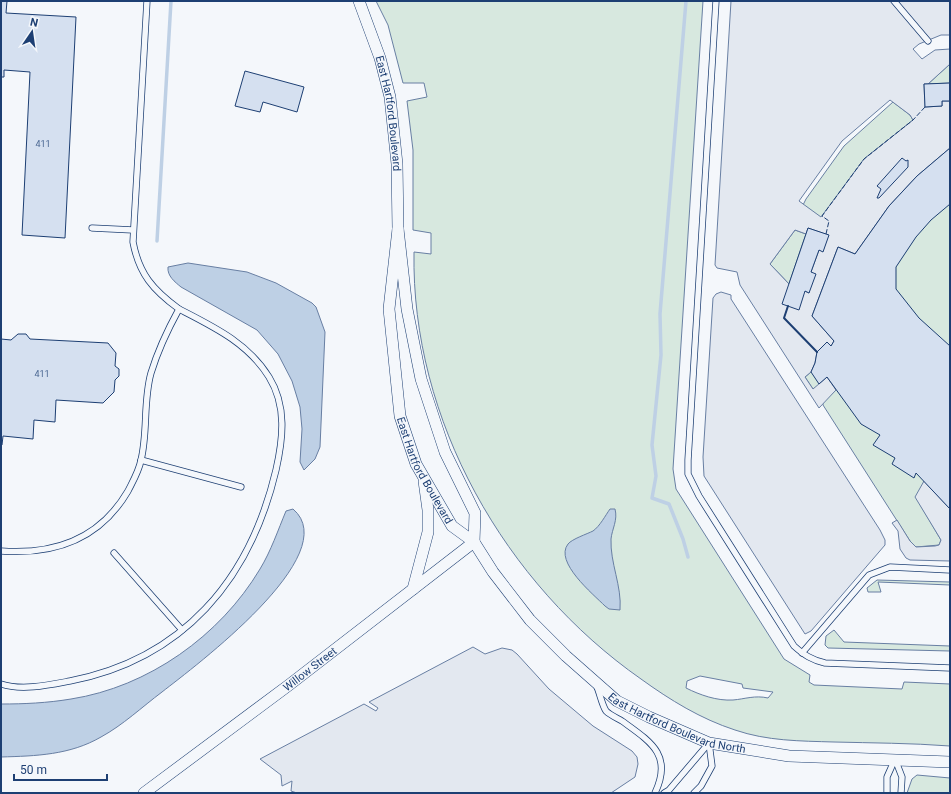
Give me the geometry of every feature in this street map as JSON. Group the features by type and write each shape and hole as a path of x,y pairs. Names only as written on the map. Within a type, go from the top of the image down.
{"street":[{"name":"East Hartford Boulevard","path":"359,1 380,58 390,97 397,164 398,229 407,309 421,379 445,452 475,513 474,542"},
{"name":"East Hartford Boulevard","path":"398,229 389,310 400,416 416,464 423,477 452,526 474,542"},
{"path":"413,589 428,532 428,510 423,477"},
{"name":"Willow Street","path":"144,793 290,685 474,542"},
{"name":"East Hartford Boulevard North","path":"474,542 493,572 530,620 566,656 617,701 649,717 709,743 789,756 950,762"}],"lane":[{"path":"2,685 15,687 50,685 87,677 129,663 166,642 182,630 225,586 253,541 272,486 281,447 283,428 282,409 270,378 254,356 232,338 179,309 162,296 148,281 135,254 133,230 147,1"},
{"path":"716,1 688,447 688,474 703,503 794,646 802,653 812,660 825,663 950,668"},
{"path":"894,1 928,41"},
{"path":"92,228 133,230"},
{"path":"1,551 39,552 66,545 93,530 122,502 134,479 141,460 151,373 165,334 179,309"},
{"path":"141,460 241,487"},
{"path":"114,553 182,630"},
{"path":"802,653 869,575 883,568 896,567 950,570"},
{"path":"595,681 606,710 645,738 657,751 662,763 662,776 655,793"},
{"path":"664,793 669,790 709,743"},
{"path":"694,793 701,786 712,766 709,743"},
{"path":"887,793 887,777 895,759"},
{"path":"895,759 902,777 901,793"}],"shaded area":[{"path":"376,1 703,1 673,469 676,489 784,659 810,675 809,682 814,685 902,689 904,682 950,684 950,746 784,740 747,734 722,726 686,708 652,687 592,640 548,596 509,546 475,493 449,436 429,376 417,315 414,252 431,254 431,233 413,230 413,150 407,101 427,97 424,83 403,83 388,25","holes":["700,676 742,684 743,688 773,692 768,698 754,697 721,700 686,688 687,681"]},
{"path":"731,1 950,1 950,35 941,35 919,44 913,49 922,59 935,50 950,49 950,64 928,84 924,84 925,107 942,106 942,101 950,101 950,148 917,176 889,206 855,254 838,247 812,316 834,341 831,346 827,342 817,352 815,363 811,372 805,377 813,389 827,377 836,390 819,408 740,285 737,272 717,268 715,265","holes":["890,100 910,115 913,120 864,159 821,217 799,201 842,141","808,228 828,235 823,251 819,250 811,272 809,293 789,284 770,264 795,230 806,234"]},
{"path":"950,64 950,83 928,84"},
{"path":"893,102 910,115 913,120 864,159 821,218 803,205 844,146"},
{"path":"950,148 950,509 924,481 921,506 941,540 939,545 916,547 910,541 823,405 823,402 836,390 819,386 813,389 805,377 811,372 815,363 817,352 827,342 812,316 838,247 855,254 889,206 917,176"},
{"path":"795,230 806,234 789,284 770,264"},
{"path":"721,292 731,295 731,299 885,540 885,545 811,631 805,634 704,476 703,457 713,298 716,294"},
{"path":"924,481 950,509 950,561 910,560 906,558 900,549 898,531 892,523 897,520 910,541 916,547 939,545 941,540 915,497"},
{"path":"877,580 950,582 950,585 878,582 881,592 868,592 867,588"},
{"path":"834,630 844,642 950,646 950,651 828,648 825,645 826,636"},
{"path":"473,647 485,654 502,648 512,650 517,654 549,689 593,726 632,751 637,757 638,764 635,777 611,793 297,793 291,791 292,781 282,786 281,775 260,759 364,704 376,711 378,708 369,702"},
{"path":"917,775 950,778 950,793 907,793 912,779"}],"water":[{"path":"188,263 247,272 276,283 312,303 316,307 325,332 320,447 315,459 304,470 300,462 302,429 300,407 292,381 278,354 257,330 181,287 174,281 170,276 168,267"},
{"path":"293,509 304,529 299,553 283,580 259,608 203,659 125,721 89,743 65,751 40,755 1,757 1,704 71,699 100,693 127,683 154,670 179,655 203,636 224,616 244,593 264,562 286,511"},
{"path":"610,509 615,509 616,513 611,539 611,548 619,592 620,610 609,609 584,586 570,568 566,560 565,551 570,542 596,529"}],"building":[{"path":"1,1 7,1 6,13 76,17 65,238 22,235 30,72 4,70 4,77 1,77"},
{"path":"245,71 304,87 297,112 263,102 260,112 235,106"},
{"path":"950,83 950,101 942,101 942,106 925,107 924,84"},
{"path":"950,148 950,204 931,220 916,237 896,267 896,289 919,318 950,346 950,509 916,473 914,478 892,464 895,458 873,445 880,435 861,424 827,377 819,384 811,372 815,363 817,352 827,342 831,346 834,341 812,316 838,247 855,254 889,206 917,176"},
{"path":"902,158 906,161 908,160 908,167 879,198 877,198 881,189 877,186"},
{"path":"808,228 829,235 823,252 819,250 811,272 816,274 809,293 805,291 799,310 782,304"},
{"path":"18,334 26,334 30,339 108,343 116,353 115,366 119,369 119,376 115,380 114,392 103,403 56,400 55,422 34,420 33,439 3,436 1,445 1,339 11,340"}],"waterway":[{"path":"157,241 171,1"},
{"path":"686,1 660,314 661,355 652,445 656,476 652,498 669,504 683,539 688,557"}],"fence":[{"path":"826,234 829,221 822,216 864,159 913,120 925,107"}],"wall":[{"path":"788,306 784,318 817,352"}]}
